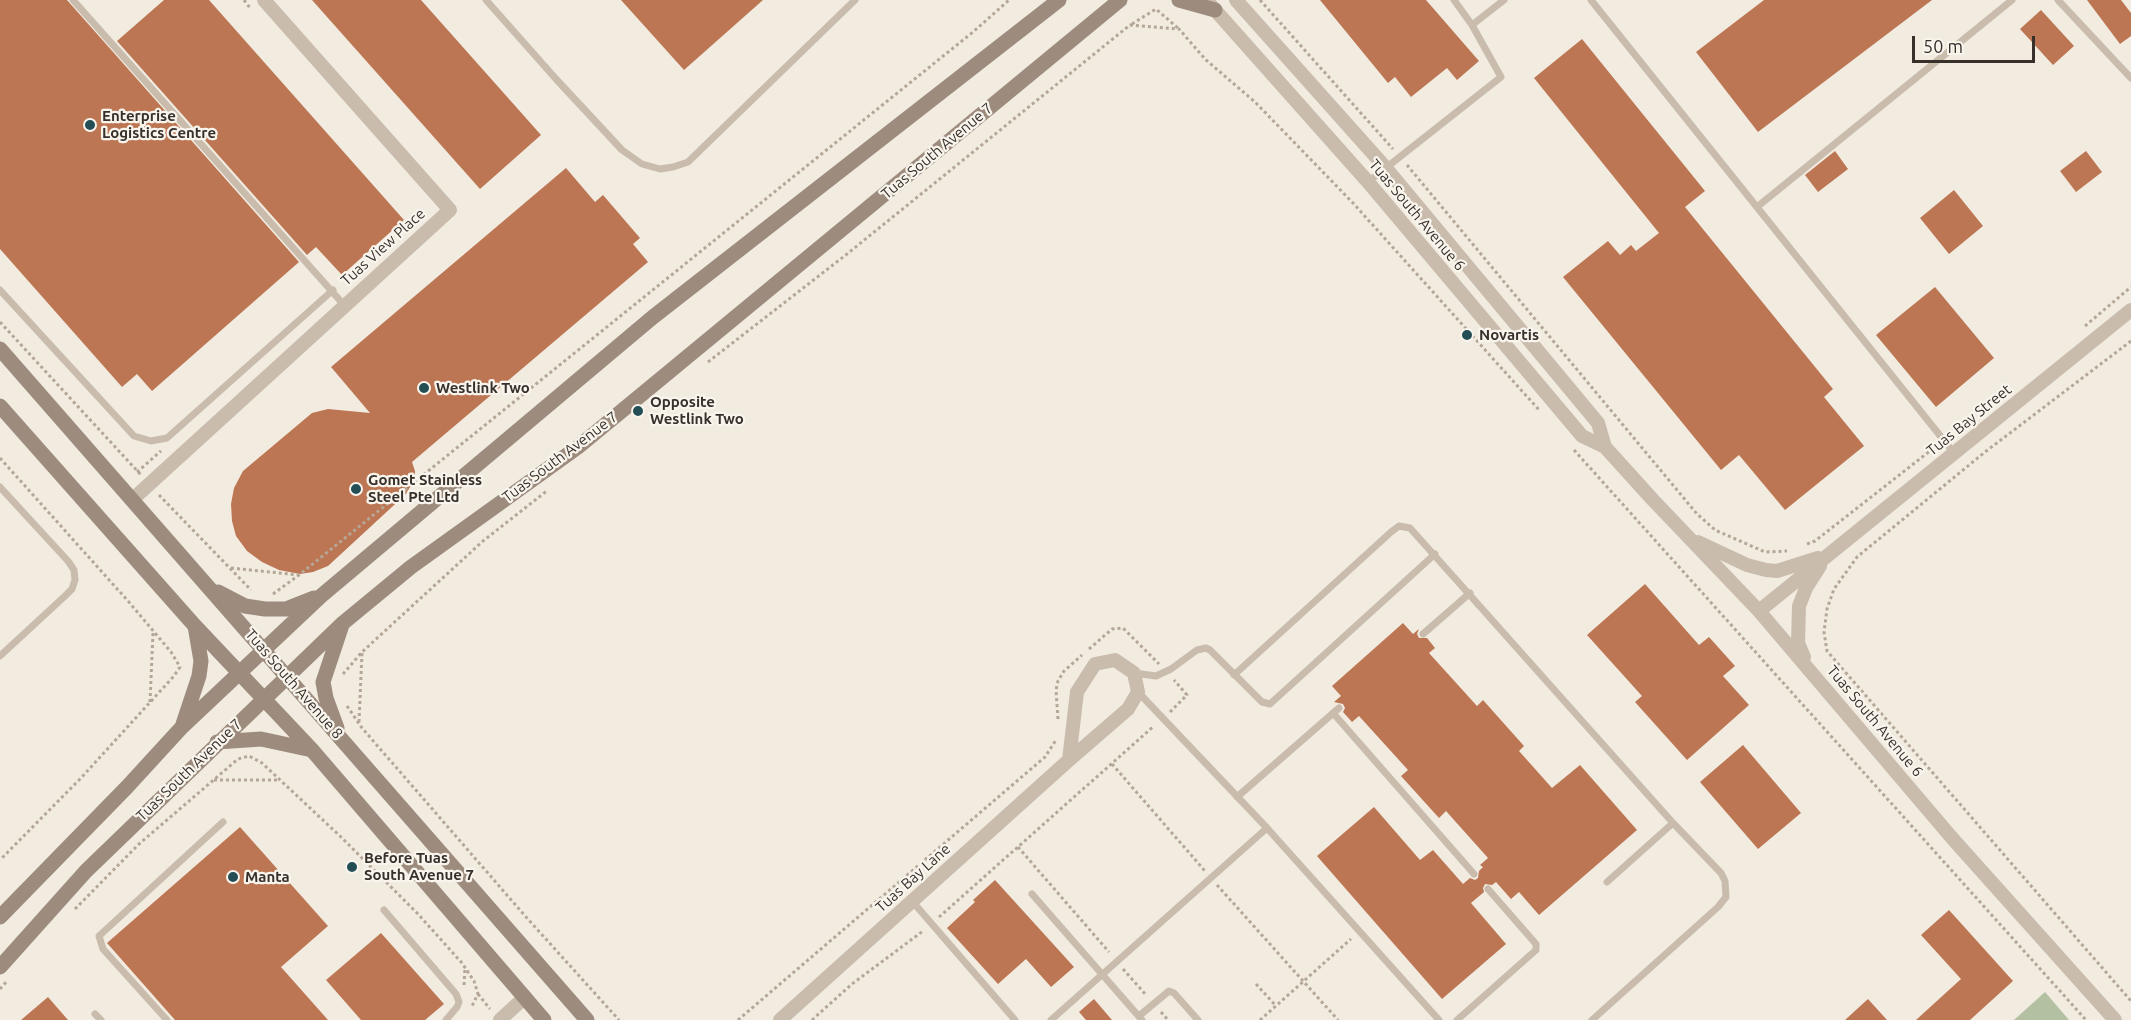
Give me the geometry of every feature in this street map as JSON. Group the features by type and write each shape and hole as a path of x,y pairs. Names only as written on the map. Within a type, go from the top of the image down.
{"street":[{"name":"Tuas View Place","path":"133,499 344,304 450,210 264,0"},
{"name":"Tuas South Avenue 7","path":"0,917 182,727 321,596 652,317 1059,0"},
{"name":"Tuas South Avenue 7","path":"4,974 86,871 217,742 344,623 411,567 578,447 1120,0"},
{"path":"1179,0 1210,5"},
{"name":"Tuas South Avenue 6","path":"1236,0 1385,167 1598,423 1605,447"},
{"name":"Tuas South Avenue 6","path":"1210,5 1368,182 1582,436 1605,447 1759,611 1952,838 2115,1020"},
{"name":"Tuas Bay Street","path":"1759,611 2131,310"},
{"name":"Tuas South Avenue 8","path":"0,349 587,1020"},
{"name":"Tuas South Avenue 8","path":"0,406 195,626 312,750 544,1020"},
{"name":"Tuas Bay Street","path":"1691,539 1747,565 1766,570 1777,571 1828,555"},
{"name":"Tuas Bay Street","path":"1809,668 1798,643 1799,606 1806,588 1828,555"},
{"path":"210,588 245,606 265,609 286,609 321,596"},
{"path":"342,741 326,698 324,682 344,623"},
{"path":"182,727 200,676 201,661 195,626"},
{"path":"1069,760 1077,692 1095,664 1115,660 1134,673 1138,692"},
{"name":"Tuas Bay Lane","path":"784,1019 912,901 1128,709 1138,692"},
{"path":"217,742 261,739 312,750"},
{"path":"496,1016 525,998"}],"lane":[{"path":"73,0 344,304"},
{"path":"486,0 622,150 642,164 660,169 688,162 855,0"},
{"path":"1368,182 1501,77 1472,25 1454,0"},
{"path":"1472,25 1504,0"},
{"path":"1592,0 1954,453"},
{"path":"1757,207 2012,0"},
{"path":"2058,0 2131,78"},
{"path":"0,290 134,436 151,441 166,438 333,290"},
{"path":"0,487 68,561 74,570 75,580 65,596 0,656"},
{"path":"1234,675 1399,526 1410,528 1725,880 1726,897 1718,907 1592,1020"},
{"path":"1134,673 1156,676 1197,650 1206,648 1262,702 1274,703 1435,554"},
{"path":"1423,634 1470,593"},
{"path":"1138,692 1267,828 1439,1020"},
{"path":"1237,797 1336,710 1474,874"},
{"path":"167,1020 103,949 99,936 223,822"},
{"path":"1607,882 1673,824"},
{"path":"1051,1020 1267,828"},
{"path":"1457,1020 1536,950 1536,944 1488,889"},
{"path":"1032,894 1140,1018 1153,1003 1167,992 1172,991 1198,1020"},
{"path":"912,901 1014,1020"},
{"path":"384,910 456,994 459,1002 446,1020"}],"path":[{"path":"271,595 299,575 973,32 1009,0"},
{"path":"1260,0 1400,156 1697,514 1715,530 1765,552 1792,551"},
{"path":"701,368 847,254 1130,25 1156,9 1206,60 1255,102 1353,203 1544,417"},
{"path":"1130,25 1179,30"},
{"path":"2080,331 2131,287"},
{"path":"0,322 149,484 256,594"},
{"path":"2131,341 1984,452 1857,557 1834,589 1827,609 1824,632 1827,651 2131,1001"},
{"path":"1800,548 1815,541 1944,441"},
{"path":"1568,443 2086,1020"},
{"path":"0,458 153,632 180,667 81,778 0,860"},
{"path":"341,676 362,652 483,542 556,483"},
{"path":"230,568 299,575"},
{"path":"812,1020 852,984 932,924 1187,695 1129,632 1123,628 1112,629 1064,671 1058,681 1056,690 1058,723"},
{"path":"150,702 153,632"},
{"path":"358,723 362,652"},
{"path":"345,704 358,723 526,917 619,1020"},
{"path":"738,1020 1045,757 1053,748 1059,734"},
{"path":"73,912 139,844 238,759 249,756 262,763 418,914 462,963 474,981 478,994 496,1016"},
{"path":"1112,764 1338,1020"},
{"path":"213,780 280,780"},
{"path":"1018,847 1168,1020"},
{"path":"1260,1020 1359,932"},
{"path":"0,989 4,974"},
{"path":"1256,984 1276,1005"},
{"path":"469,1011 478,994"}],"green space":[{"path":"2045,992 2069,1020 2014,1020"}],"building":[{"name":"Enterprise Logistics Centre","path":"0,0 67,0 299,262 152,391 137,374 122,387 0,249"},
{"path":"164,0 209,0 404,220 342,275 316,247 307,255 117,41"},
{"path":"312,0 421,0 541,135 480,189"},
{"path":"621,0 763,0 684,70"},
{"path":"1320,0 1426,0 1479,61 1457,80 1447,68 1411,97 1395,77 1388,83"},
{"path":"1764,0 1932,0 1758,132 1696,52"},
{"path":"2087,0 2121,0 2131,13 2131,36 2120,44"},
{"path":"2041,10 2074,46 2053,65 2020,29"},
{"path":"1582,39 1705,191 1685,207 1833,389 1824,397 1864,446 1785,510 1739,455 1721,470 1563,277 1608,241 1620,255 1631,245 1636,251 1659,233 1534,78"},
{"path":"1835,151 1848,169 1818,192 1805,175"},
{"path":"2086,151 2102,172 2076,192 2060,171"},
{"name":"Westlink Two","path":"566,168 595,202 603,195 640,238 633,244 648,262 412,462 415,471 414,480 406,494 328,566 300,574 279,570 262,562 247,551 236,536 231,504 234,488 243,471 312,413 328,409 370,413 331,367"},
{"path":"1954,190 1983,226 1949,254 1920,218"},
{"path":"1935,287 1994,358 1936,407 1876,335"},
{"path":"1645,584 1699,645 1709,637 1735,666 1723,676 1749,705 1687,760 1635,702 1642,696 1587,635"},
{"path":"1403,623 1413,634 1419,629 1417,634 1419,638 1427,638 1435,648 1429,653 1477,706 1483,700 1524,746 1519,751 1552,788 1580,765 1637,830 1539,915 1519,892 1511,899 1496,882 1492,885 1485,884 1484,892 1471,903 1506,944 1442,999 1317,856 1374,807 1420,860 1433,850 1463,884 1470,878 1475,880 1478,878 1479,871 1483,867 1480,865 1488,858 1446,811 1439,818 1401,776 1408,770 1359,716 1352,722 1343,712 1345,708 1343,704 1334,702 1341,696 1332,686"},
{"path":"1743,745 1801,813 1758,849 1700,782"},
{"name":"Manta","path":"240,827 328,926 281,967 328,1020 175,1020 107,943"},
{"path":"995,880 1074,967 1051,987 1026,959 998,984 947,928"},
{"path":"1949,910 2013,981 1970,1020 1916,1020 1961,979 1921,935"},
{"path":"381,933 444,1004 425,1020 361,1020 326,980"},
{"path":"48,997 68,1020 21,1020"},
{"path":"1094,999 1112,1020 1086,1020 1079,1012"},
{"path":"1868,999 1887,1020 1845,1020"}],"place":[{"name":"Enterprise Logistics Centre","path":"90,125"},
{"name":"Novartis","path":"1467,335"},
{"name":"Westlink Two","path":"424,388"},
{"name":"Opposite Westlink Two","path":"638,411"},
{"name":"Gomet Stainless Steel Pte Ltd","path":"356,489"},
{"name":"Before Tuas South Avenue 7","path":"352,867"},
{"name":"Manta","path":"233,877"}]}
